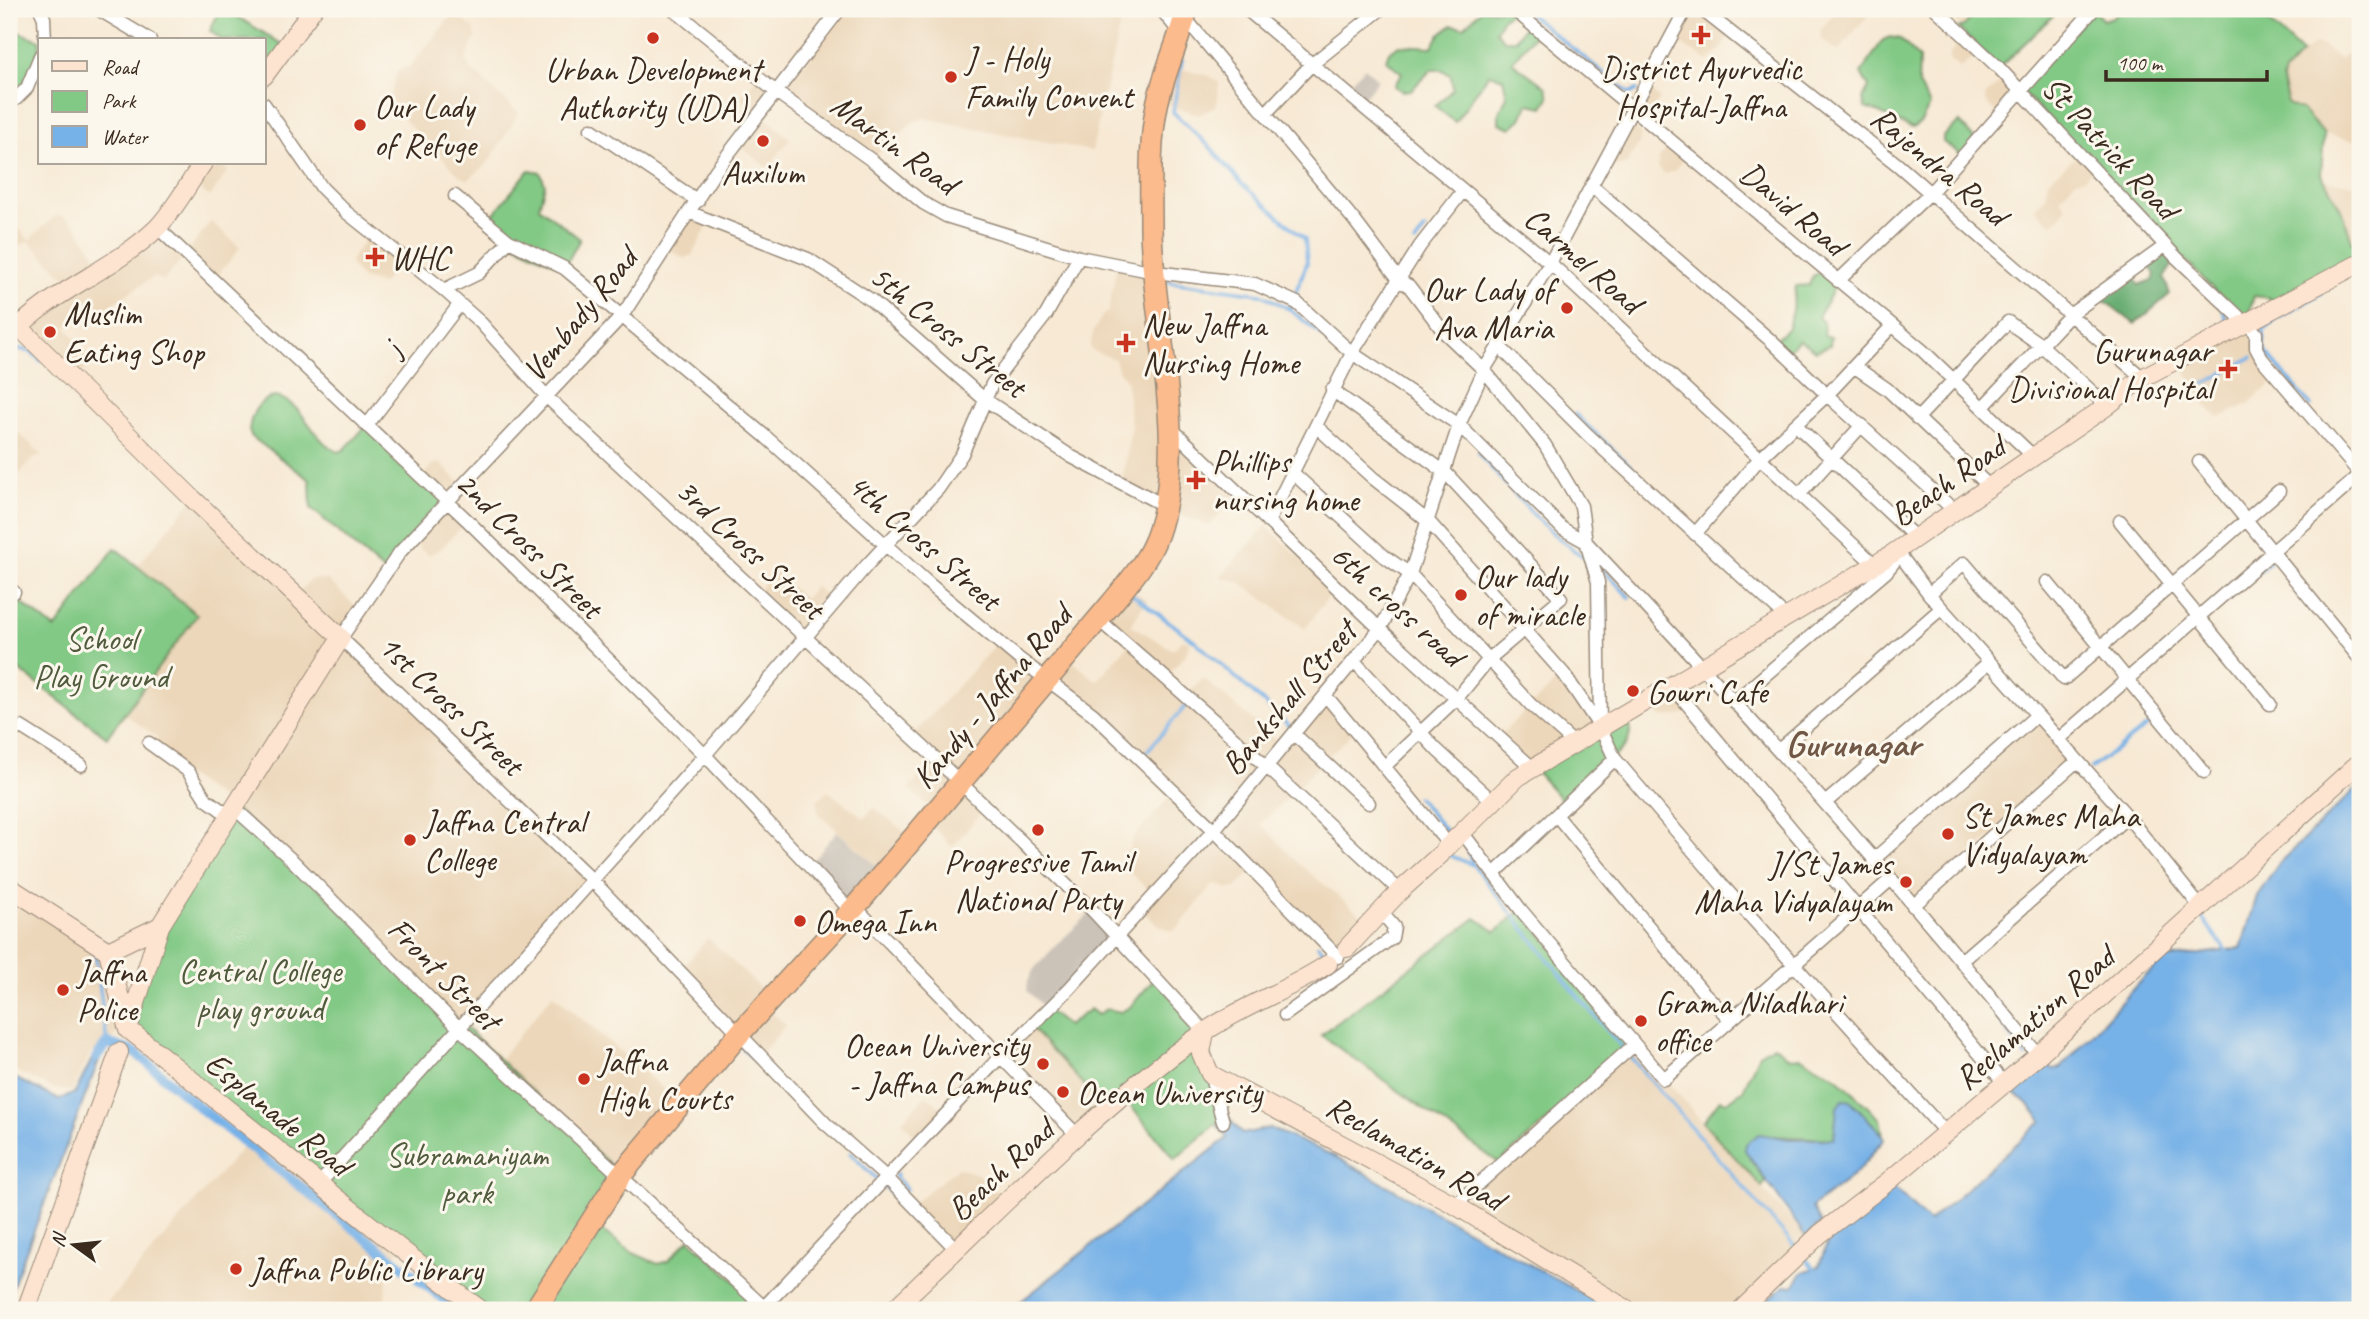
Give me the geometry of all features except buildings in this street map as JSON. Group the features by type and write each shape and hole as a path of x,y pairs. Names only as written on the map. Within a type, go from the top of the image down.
{"highway":[{"name":"Kandy - Jaffna Road","path":"535,1310 621,1175 740,1033 853,909 1098,619 1147,556 1158,534 1165,506 1171,428 1156,316 1156,272 1151,229 1154,124 1184,20"}],"main road":[{"path":"266,73 313,9"},
{"path":"12,327 73,285 125,254 158,227 202,164"},
{"name":"Beach Road","path":"893,1310 1078,1136 1205,1032 1339,955 1400,891 1449,845 1490,797 1518,776 1704,668 1917,538 2143,378 2360,264"},
{"name":"1st Cross Street","path":"12,327 341,638"},
{"path":"26,1310 124,1041 160,926 341,638"},
{"name":"Reclamation Road","path":"1741,1310 1820,1234 1947,1133 2038,1055 2202,909 2360,762"},
{"path":"9,887 102,947 124,1041"},
{"path":"102,947 160,926"},
{"path":"1205,1032 1201,1053 1210,1074"},
{"name":"Esplanade Road","path":"124,1041 319,1184 399,1250 481,1310"},
{"name":"Reclamation Road","path":"1210,1074 1455,1205 1628,1310"}],"street":[{"path":"40,9 44,18 45,38"},
{"path":"98,9 147,38"},
{"name":"Martin Road","path":"673,9 776,92 874,162 923,203 946,216 1079,257 1156,272 1255,284 1297,303 1352,353 1460,425 1557,524 1586,542 1736,701 1961,961 2038,1055"},
{"name":"Vembady Road","path":"341,638 400,552 548,398 622,316 716,170 840,9"},
{"path":"1161,9 1184,20 1266,113 1400,281 1409,286 1443,331 1485,370 1545,445 1581,506 1586,542 1598,582 1600,727"},
{"name":"Carmel Road","path":"1246,9 1550,263 1799,495 1887,557 1929,594 2076,762 2128,817 2202,909"},
{"path":"1266,113 1311,65 1381,9"},
{"name":"David Road","path":"1513,9 1891,327 1922,350 2033,456"},
{"name":"Bankshall Street","path":"766,1309 1214,831 1327,697 1380,629 1410,574 1460,425 1485,370 1501,348 1550,263 1686,9"},
{"name":"Rajendra Road","path":"1701,9 1930,193 2137,373"},
{"name":"St Patrick Road","path":"1936,9 2021,90 2165,246 2246,323"},
{"path":"1838,281 1930,193 2094,9"},
{"path":"2356,9 2360,12"},
{"path":"9,98 16,99 27,88 38,61"},
{"name":"3rd Cross Street","path":"266,107 322,188 346,212 481,323 548,398 960,781 1117,935 1205,1032"},
{"name":"5th Cross Street","path":"591,130 694,207 808,259 871,300 984,398 1072,457 1165,506"},
{"path":"1592,186 1769,340 1955,511"},
{"path":"1268,522 1352,353 1420,246 1462,192"},
{"name":"4th Cross Street","path":"455,196 509,242 564,268 766,437 885,545 1018,658 1093,714 1339,955"},
{"name":"2nd Cross Street","path":"158,227 368,424 705,755 1078,1136"},
{"path":"444,290 479,273 509,242"},
{"path":"1983,407 2071,314 2165,246"},
{"path":"319,1184 705,755 885,545 950,474 962,454 984,398 1003,368 1046,315 1079,257"},
{"name":"j","path":"368,424 459,304"},
{"path":"1917,419 2008,322 2041,345 2102,401"},
{"path":"2058,740 2275,553 2359,472 2262,359 2256,348 2256,333 2246,323"},
{"path":"1695,534 1761,457 1796,425 1824,392 1855,367 1891,327"},
{"path":"1501,348 1580,427 1787,618"},
{"path":"1855,367 1887,389 1990,487"},
{"path":"1332,390 1446,473 1561,598 1489,659 1458,697 1385,765"},
{"path":"1796,425 1917,538"},
{"path":"1799,495 1862,425"},
{"path":"1316,426 1373,478 1429,522 1564,674 1600,727 1615,759 1794,965 1947,1133"},
{"name":"6th cross road","path":"1171,428 1380,629 1458,697 1527,763"},
{"path":"2199,463 2360,659"},
{"path":"1294,474 1384,556 1410,574 1531,705 1574,743"},
{"path":"1929,594 1964,563 2064,679 2279,491"},
{"path":"2120,521 2270,704"},
{"path":"1736,701 1890,568 1887,557"},
{"path":"2047,582 2204,772"},
{"path":"1780,749 1936,612"},
{"path":"1098,619 1267,767 1400,891"},
{"name":"1st Cross Street","path":"341,638 591,879 825,1123 887,1178 957,1250"},
{"path":"1354,662 1421,733 1490,797"},
{"path":"1825,803 1987,664"},
{"path":"1672,686 2004,1083"},
{"path":"1327,697 1449,845 1494,873 1664,1079 1730,1019 1860,910 1891,880"},
{"path":"1873,860 2037,715"},
{"path":"9,733 20,727 81,765"},
{"path":"1295,735 1369,803"},
{"name":"Front Street","path":"149,743 188,771 206,799 230,811 294,862 459,1028 621,1175"},
{"path":"1494,873 1615,759"},
{"path":"1913,906 2076,762"},
{"path":"1557,816 1702,992 1730,1019"},
{"path":"1961,961 2119,824"},
{"path":"1285,1015 1392,938 1394,927 1381,912"},
{"path":"1455,1205 1634,1045"},
{"path":"1210,1074 1223,1122"},
{"path":"621,1175 766,1309"}],"shaded area":[{"name":"J - Holy Family Convent","path":"849,9 1123,9 1092,151 924,118 913,122 873,158 784,90"},
{"name":"District Ayurvedic Hospital-Jaffna","path":"1686,9 1701,9 1731,32 1722,48 1708,61 1670,37"},
{"path":"1837,9 1874,9 1838,51 1821,39 1821,30"},
{"path":"1936,9 1979,9 1964,27"},
{"path":"454,13 473,28 476,36 466,59 470,69 519,113 488,163 468,180 458,174 389,104 397,71 410,66"},
{"path":"1967,36 1981,51 1960,68 1949,59 1951,52"},
{"path":"2316,44 2323,46 2339,59 2360,44 2360,142 2324,134 2296,106 2288,104 2282,80 2284,72 2295,58"},
{"path":"1169,66 1210,76 1219,83 1217,105 1199,115 1158,102"},
{"path":"1365,67 1378,80 1360,102 1345,88"},
{"name":"Auxilum","path":"757,76 776,92 760,112 790,139 767,168 737,143 760,113 741,98"},
{"path":"2007,76 2021,90 1999,116 1987,103 1985,96"},
{"path":"1644,89 1651,90 1660,99 1646,119 1633,108"},
{"path":"1627,121 1641,134 1639,143 1626,165 1615,166 1605,162"},
{"path":"1673,142 1688,155 1674,171 1664,174 1658,167 1659,158"},
{"path":"2080,154 2093,168 2085,178 2075,180 2060,198 2066,207 2062,215 2051,224 2035,208 2046,196 2048,180"},
{"path":"202,164 218,164 228,171 210,197 190,182"},
{"path":"2324,180 2360,185 2360,264 2341,209"},
{"path":"691,213 710,221 693,254 685,259 667,248"},
{"path":"63,216 75,225 103,266 157,227 186,254 164,280 153,277 111,305 66,327 92,362 74,382 19,326 72,285 29,241 9,250 9,217 29,240 54,217"},
{"path":"211,221 240,248 214,280 186,254"},
{"name":"WHC","path":"371,232 400,254 383,284 362,279 350,264"},
{"path":"1117,265 1155,272 1171,428 1237,492 1210,526 1187,518 1122,483 1131,427 1126,379 1119,372 1115,359 1095,352 1090,347 1094,330 1103,315 1108,312"},
{"name":"Gurunagar Divisional Hospital","path":"2246,323 2256,348 2278,378 2248,404 2221,417 2215,415 2203,402 2180,360"},
{"path":"9,424 42,455 32,460 9,485"},
{"path":"440,463 464,487 449,503 468,521 439,550 429,555 420,549 414,538 424,478 431,465"},
{"path":"193,499 296,595 311,579 328,580 360,611 341,638 591,879 459,1028 233,807 166,761 157,745 157,737 126,715 107,737 9,664 9,593 55,629 115,548 137,566"},
{"path":"1266,526 1334,589 1305,629 1240,582 1220,577"},
{"path":"774,572 804,599 815,586 835,604 805,637 757,592"},
{"path":"1126,586 1147,600 1131,625 1173,650 1183,639 1190,642 1186,654 1166,677 1187,696 1203,678 1284,747 1327,697 1355,730 1261,824 1299,864 1371,923 1338,957 1252,871 1236,888 1227,889 1216,884 1212,886 1178,928 1172,931 1155,923 1142,909 1154,895 1130,873 1124,860 1134,837 1174,792 1050,681 960,781 985,808 952,847 927,820 934,811 909,789 935,758 912,736 998,642 1046,679 1066,656 1097,681 1128,645 1098,619"},
{"path":"1564,674 1600,727 1533,768 1499,736"},
{"path":"1672,686 1690,710 1678,716 1660,717 1647,699"},
{"name":"St James Maha Vidyalayam","path":"2037,715 2076,762 1913,906 1873,860"},
{"path":"828,791 864,818 874,807 912,838 884,872 818,813 817,800"},
{"path":"837,831 884,872 851,911 809,865"},
{"name":"Jaffna Police","path":"9,887 108,951 128,1029 117,1032 103,1053 91,1052 72,1091 54,1089 9,1068"},
{"path":"1093,911 1117,935 1048,1011 1027,991 1028,981 1034,969 1057,944"},
{"path":"708,938 772,999 765,1006 786,1025 760,1055 680,971"},
{"name":"Jaffna High Courts","path":"553,994 681,1104 621,1175 497,1063"},
{"name":"Ocean University","path":"1031,1028 1107,1110 1078,1136 1000,1057"},
{"path":"1634,1045 1806,1237 1745,1310 1623,1310 1453,1207"},
{"path":"926,1095 947,1113 920,1142 902,1121"},
{"path":"257,1131 399,1250 389,1266 383,1310 101,1310"},
{"path":"958,1168 978,1174 1007,1203 957,1250 912,1204"}],"green space":[{"path":"220,9 225,9 285,46 266,73 266,38 219,38 210,31"},
{"path":"1482,9 1514,10 1503,18 1496,31 1504,40 1515,40 1528,21 1538,30 1512,62 1546,87 1549,97 1543,107 1528,104 1521,119 1511,128 1499,123 1499,113 1507,96 1503,78 1489,74 1455,122 1435,106 1453,89 1451,76 1443,70 1431,70 1411,90 1402,91 1394,86 1402,73 1386,60 1389,52 1399,45 1432,47 1440,34 1452,25 1464,27"},
{"path":"1979,9 2060,9 1999,68 1958,28 1964,26"},
{"path":"2120,9 2255,9 2302,53 2284,72 2282,80 2288,104 2303,111 2324,134 2321,174 2341,209 2360,264 2271,303 2270,298 2254,296 2246,323 2021,90 2093,10 2103,20 2113,17"},
{"path":"9,29 38,39 38,58 32,72 9,98"},
{"path":"1890,37 1900,39 1919,58 1918,85 1930,105 1921,122 1913,128 1865,108 1863,99 1869,87 1861,73 1883,40"},
{"path":"1960,122 1976,141 1963,156 1943,142 1943,137"},
{"path":"529,170 540,172 545,184 539,207 580,239 564,268 509,241 492,216"},
{"path":"2165,246 2177,258 2164,278 2170,294 2135,324 2097,295 2130,271 2139,285 2153,280 2155,274 2145,261"},
{"path":"1824,270 1838,281 1818,317 1823,322 1824,335 1831,337 1830,345 1816,351 1799,340 1784,354 1772,343 1788,328 1796,286 1809,285 1813,276"},
{"path":"276,397 294,406 321,439 338,452 344,450 368,424 448,503 386,573 311,508 310,480 252,437 249,431 256,408 269,398"},
{"name":"School Play Ground","path":"115,548 197,615 107,737 9,662 9,593 55,629"},
{"path":"1626,719 1630,733 1625,746 1567,806 1533,768"},
{"path":"233,807 621,1175 590,1222 633,1253 658,1264 668,1261 689,1239 767,1310 481,1310 128,1029 160,926"},
{"path":"1521,910 1634,1045 1499,1163 1321,1035 1476,918 1496,932"},
{"path":"1155,978 1205,1032 1224,1117 1175,1159 1124,1098 1107,1110 1031,1028 1048,1011 1067,1026 1090,1009 1098,1015 1106,1009 1121,1012 1131,1006"},
{"path":"1774,1045 1790,1058 1801,1057 1838,1078 1880,1119 1883,1135 1851,1101 1835,1123 1834,1139 1772,1136 1745,1150 1766,1182 1762,1187 1703,1122 1720,1100 1727,1102 1743,1090 1759,1054"}],"water":[{"path":"2360,785 2360,1310 1755,1310 1786,1285 1793,1286 1803,1272 1819,1266 1831,1232 1893,1187 1929,1222 2042,1121 2030,1106 2005,1084 2037,1058 2053,1069 2061,1068 2142,979 2165,959 2241,948 2257,896 2280,862"},
{"path":"93,1057 99,1060 9,1296 9,1075 59,1100 75,1093"},
{"path":"1843,1100 1851,1101 1883,1135 1884,1140 1855,1174 1812,1207 1821,1223 1806,1237 1745,1150 1746,1144 1759,1134 1790,1139 1834,1139 1837,1107"},
{"path":"1229,1118 1242,1134 1270,1128 1332,1155 1612,1310 1010,1310 1227,1138 1218,1126"}],"waterway":[{"path":"1523,9 1630,94 1637,90"},
{"path":"1182,60 1173,112 1211,148 1242,184 1305,239 1307,263 1289,309 1338,348"},
{"path":"1415,243 1425,229"},
{"path":"1163,281 1261,294 1289,309"},
{"path":"2311,406 2264,350 2263,331 2275,320 2322,293"},
{"path":"2222,328 2227,320 2223,310"},
{"path":"9,353 16,348 31,352 41,361"},
{"path":"2187,394 2252,357"},
{"path":"1575,414 1641,476"},
{"path":"1478,453 1544,525 1588,559"},
{"path":"2191,631 2272,560"},
{"path":"1598,564 1629,597"},
{"path":"1129,592 1195,641 1292,728"},
{"path":"1142,757 1189,702"},
{"path":"2091,768 2157,719"},
{"path":"2071,773 2079,772 2092,786"},
{"path":"1417,797 1450,836"},
{"path":"1465,844 1473,865 1581,1000 1797,1249"},
{"path":"1449,855 1473,865"},
{"path":"2201,916 2227,952"},
{"path":"1318,945 1329,958"},
{"path":"95,951 107,1043"},
{"path":"1986,1000 2026,1057"},
{"path":"96,1058 107,1043 136,1053 200,1108 458,1310"},
{"path":"740,1046 784,1089"},
{"path":"850,1153 932,1233"},
{"path":"897,1174 895,1176 906,1189"},
{"path":"1806,1259 1815,1269"}],"place":[{"name":"District Ayurvedic Hospital-Jaffna","path":"1701,35"},
{"name":"Urban Development Authority (UDA)","path":"653,38"},
{"name":"J - Holy Family Convent","path":"951,77"},
{"name":"Our Lady of Refuge","path":"360,125"},
{"name":"Auxilum","path":"763,141"},
{"name":"WHC","path":"375,257"},
{"name":"Our Lady of Ava Maria","path":"1567,308"},
{"name":"Muslim Eating Shop","path":"50,332"},
{"name":"New Jaffna Nursing Home","path":"1126,343"},
{"name":"Gurunagar Divisional Hospital","path":"2228,369"},
{"name":"Phillips nursing home","path":"1196,480"},
{"name":"Our lady of miracle","path":"1461,595"},
{"name":"Gowri Cafe","path":"1633,691"},
{"name":"Progressive Tamil National Party","path":"1038,830"},
{"name":"St James Maha Vidyalayam","path":"1948,834"},
{"name":"Jaffna Central College","path":"410,840"},
{"name":"J/St James Maha Vidyalayam","path":"1906,882"},
{"name":"Omega Inn","path":"800,921"},
{"name":"Jaffna Police","path":"63,990"},
{"name":"Grama Niladhari office","path":"1641,1021"},
{"name":"Ocean University - Jaffna Campus","path":"1043,1064"},
{"name":"Jaffna High Courts","path":"584,1079"},
{"name":"Ocean University","path":"1063,1092"},
{"name":"Jaffna Public Library","path":"236,1269"}],"district":[{"name":"Gurunagar","path":"1853,743"}],"park label":[{"name":"Central College play ground","path":"260,989"},
{"name":"Subramaniyam park","path":"467,1173"}]}
